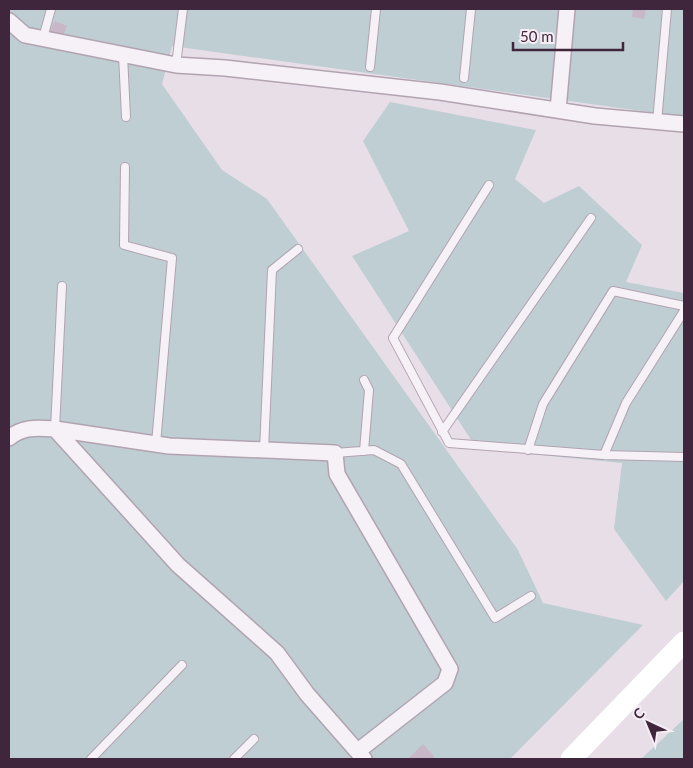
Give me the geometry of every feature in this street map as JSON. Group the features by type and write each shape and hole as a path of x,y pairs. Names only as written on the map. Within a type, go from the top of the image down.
{"main road":[{"path":"571,759 684,642"}],"street":[{"path":"558,110 567,9"},
{"path":"9,21 25,35 176,65 235,69 440,92 558,110 684,124"},
{"path":"9,438 15,433 33,427 55,429 156,444 335,453 338,474 450,669 445,683 361,755 307,694 277,653 178,565 55,429"}],"lane":[{"path":"42,38 51,9"},
{"path":"176,65 182,9"},
{"path":"370,67 376,9"},
{"path":"464,78 471,9"},
{"path":"657,122 667,9"},
{"path":"123,55 126,117"},
{"path":"125,167 124,245 172,258 156,444"},
{"path":"489,185 393,338 449,443 604,455 684,457"},
{"path":"442,432 591,218"},
{"path":"264,450 272,270 298,249"},
{"path":"55,429 62,286"},
{"path":"528,450 543,404 613,291 684,306"},
{"path":"604,455 626,403 684,311"},
{"path":"364,380 368,390 364,451"},
{"path":"335,453 374,450 401,464 495,618 531,596"},
{"path":"91,759 182,665"},
{"path":"234,759 254,739"}],"shaded area":[{"path":"9,9 684,9 684,117 172,46 162,84 222,170 267,199 518,550 543,603 643,625 510,759 9,759"},
{"path":"390,102 536,130 515,179 544,203 579,186 642,245 626,282 684,293 684,581 666,601 614,529 622,463 477,449 352,256 409,231 363,141"},
{"path":"684,719 684,759 641,759"}],"building":[{"path":"633,9 646,9 644,19 632,17"},
{"path":"55,21 67,26 63,36 50,31"},
{"path":"423,744 435,757 432,759 408,759"}]}
